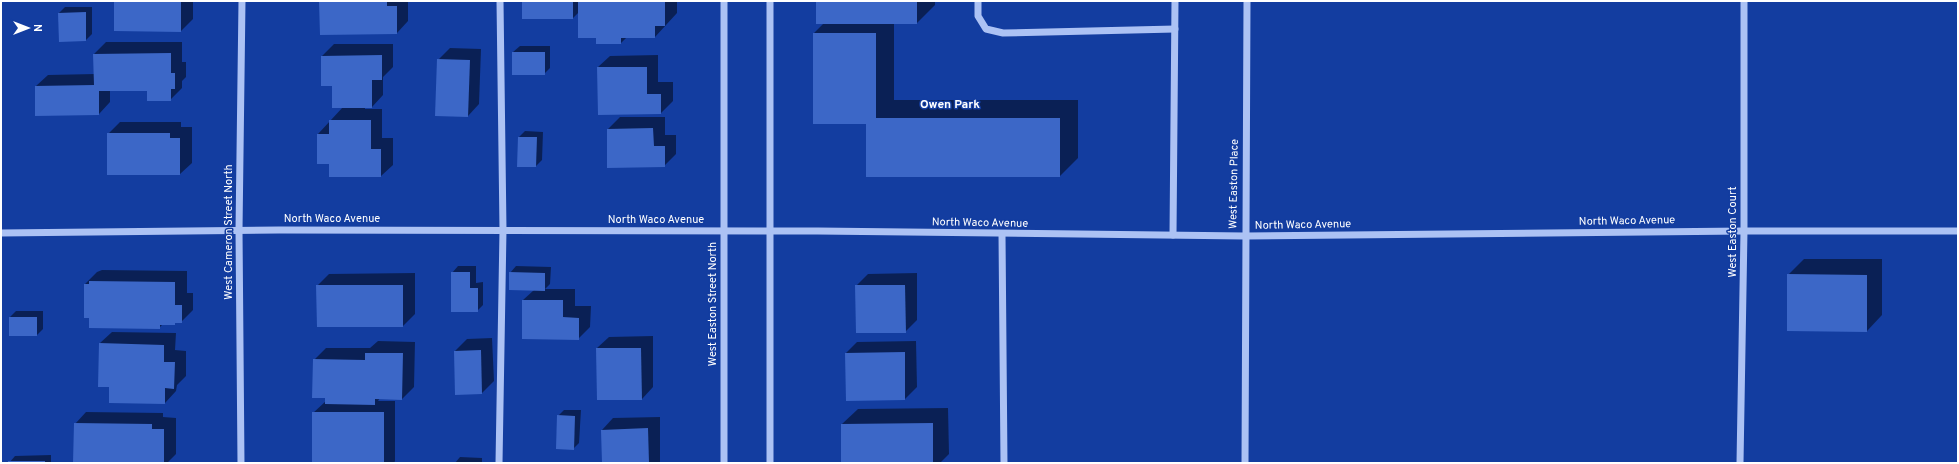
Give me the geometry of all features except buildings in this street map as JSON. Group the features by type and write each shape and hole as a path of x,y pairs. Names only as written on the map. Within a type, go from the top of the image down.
{"street":[{"name":"West Cameron Street North","path":"241,463 239,230 242,1"},
{"path":"499,463 503,230 500,1"},
{"name":"West Easton Street North","path":"724,1 724,463"},
{"path":"770,1 770,463"},
{"path":"978,1 978,16 986,29 1003,33 1175,29"},
{"path":"1173,235 1175,1"},
{"name":"West Easton Place","path":"1245,463 1247,1"},
{"name":"West Easton Court","path":"1740,463 1744,231 1744,1"},
{"name":"North Waco Avenue","path":"1,233 239,230 503,230 1245,236 1744,231 1958,231"},
{"path":"1002,234 1004,463"}],"district":[{"name":"Owen Park","path":"950,105"}]}
